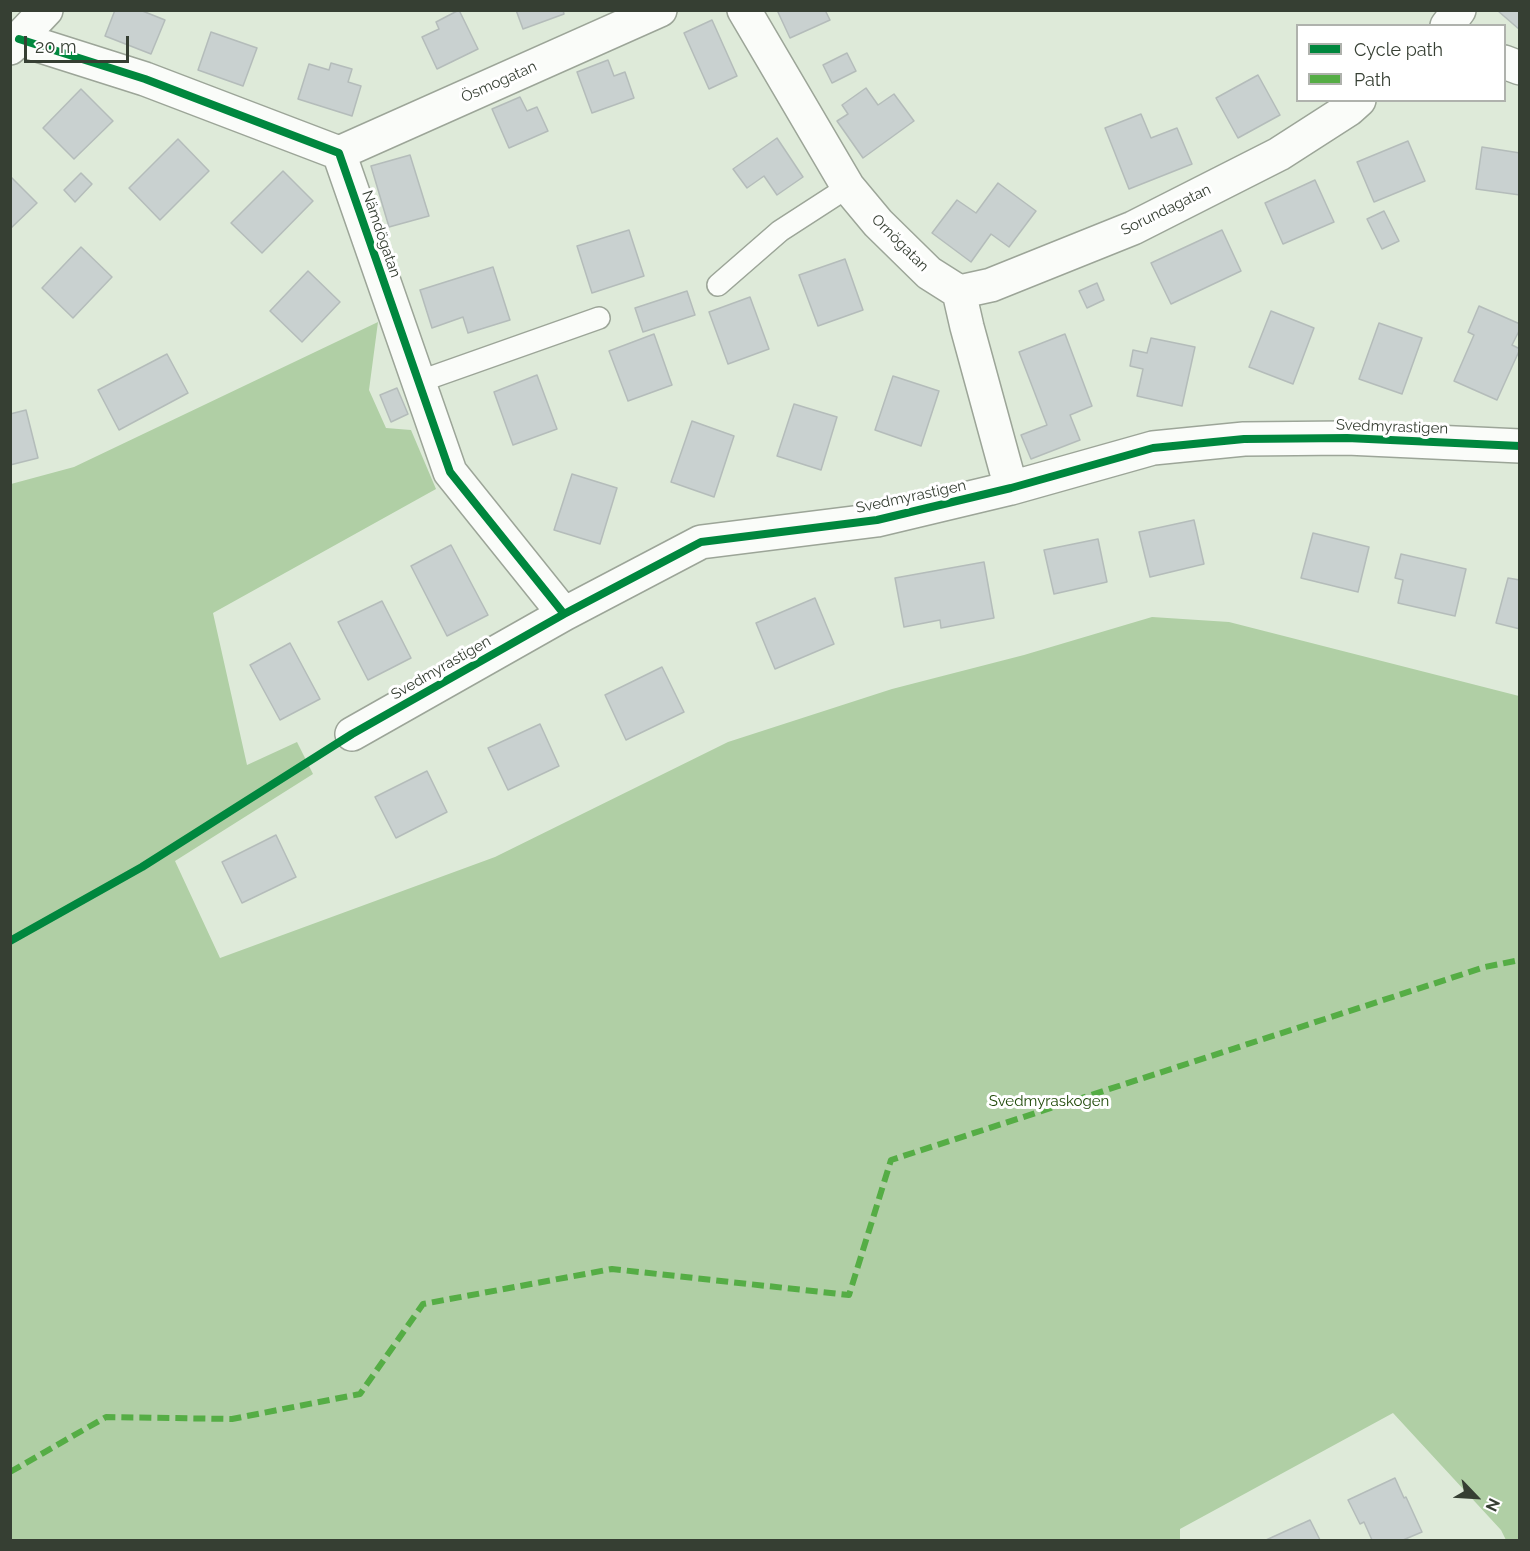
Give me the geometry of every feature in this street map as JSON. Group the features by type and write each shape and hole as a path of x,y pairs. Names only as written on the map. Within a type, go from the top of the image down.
{"street":[{"path":"46,10 15,43 145,79 339,153"},
{"name":"Ösmogatan","path":"339,153 660,10"},
{"name":"Ornögatan","path":"744,10 848,187 878,223 929,273 959,292"},
{"path":"1449,24 1460,10"},
{"name":"Sorundagatan","path":"959,292 991,285 1133,228 1279,154 1356,102"},
{"name":"Nämdögatan","path":"339,153 450,472 564,614"},
{"path":"959,292 1011,488"},
{"name":"Svedmyrastigen","path":"352,734 564,614 701,542 878,520 1011,488 1153,448 1244,439 1347,438 1520,446"}],"lane":[{"path":"718,285 780,231 848,187"},
{"path":"418,382 599,318"}],"green space":[{"name":"Svedmyraskogen","path":"378,322 369,390 386,428 411,430 436,489 213,613 247,765 297,742 313,774 175,861 220,958 495,857 728,742 892,689 1024,655 1152,617 1229,622 1519,696 1519,1540 1506,1540 1501,1530 1393,1413 1180,1529 1180,1540 11,1540 11,484 74,467"}],"building":[{"path":"115,10 140,10 165,20 151,54 105,36"},
{"path":"459,10 478,49 437,69 422,37 439,29 436,22"},
{"path":"516,10 563,10 564,14 523,29"},
{"path":"777,10 825,10 830,20 790,38"},
{"path":"1499,10 1520,10 1520,30 1498,11"},
{"path":"712,20 737,76 709,89 684,33"},
{"path":"211,32 257,48 243,86 198,70"},
{"path":"847,53 856,71 832,83 823,65"},
{"path":"608,60 614,76 625,72 634,98 592,113 577,72"},
{"path":"331,63 352,69 348,82 361,86 352,116 298,99 309,64 329,70"},
{"path":"1258,75 1280,115 1238,138 1216,98"},
{"path":"866,88 878,105 894,94 914,121 863,158 837,121 848,114 842,105"},
{"path":"81,89 113,121 74,159 43,128"},
{"path":"520,97 527,111 537,107 548,131 509,148 492,109"},
{"path":"1141,114 1151,138 1177,128 1192,164 1129,189 1105,128"},
{"path":"777,138 803,177 777,195 764,176 747,188 733,169"},
{"path":"178,139 209,171 160,220 129,188"},
{"path":"1408,141 1425,181 1374,202 1357,162"},
{"path":"1482,147 1520,153 1520,195 1476,189"},
{"path":"410,155 429,216 389,227 371,166"},
{"path":"283,171 313,201 262,253 231,223"},
{"path":"81,173 92,184 75,202 64,190"},
{"path":"10,176 37,203 10,229"},
{"path":"1315,180 1334,222 1283,244 1265,203"},
{"path":"998,183 1036,211 1009,247 991,234 971,262 932,233 957,200 976,213"},
{"path":"1384,211 1399,241 1382,249 1367,219"},
{"path":"629,230 644,276 592,293 577,246"},
{"path":"1222,230 1241,271 1171,304 1151,263"},
{"path":"81,247 112,277 73,318 42,288"},
{"path":"845,259 863,310 818,326 799,275"},
{"path":"493,267 510,320 468,333 463,317 432,328 420,290"},
{"path":"308,271 340,302 302,342 270,311"},
{"path":"1097,283 1104,300 1087,308 1079,291"},
{"path":"687,291 695,315 643,332 635,308"},
{"path":"750,297 769,349 728,364 709,312"},
{"path":"1479,306 1520,324 1512,345 1520,349 1497,400 1454,381 1474,335 1468,332"},
{"path":"1271,311 1314,328 1293,384 1249,367"},
{"path":"1379,323 1422,338 1402,394 1359,379"},
{"path":"654,334 672,385 628,401 609,351"},
{"path":"1065,334 1092,406 1070,415 1080,440 1031,459 1021,435 1047,425 1019,352"},
{"path":"1151,338 1195,347 1182,406 1137,396 1143,369 1130,366 1133,350 1147,353"},
{"path":"167,354 188,393 119,430 98,390"},
{"path":"537,375 557,429 513,445 494,392"},
{"path":"893,376 939,391 921,446 875,430"},
{"path":"397,388 408,414 391,422 380,395"},
{"path":"794,404 837,417 821,470 777,456"},
{"path":"26,410 38,458 10,465 10,414"},
{"path":"692,421 734,436 714,497 671,482"},
{"path":"572,474 617,488 600,544 554,530"},
{"path":"1194,520 1204,564 1150,577 1139,532"},
{"path":"1313,533 1369,547 1358,592 1301,578"},
{"path":"1098,539 1107,582 1054,594 1044,550"},
{"path":"451,545 488,615 447,636 411,566"},
{"path":"1401,554 1466,569 1455,616 1398,603 1403,580 1395,578"},
{"path":"984,562 994,618 941,628 940,620 904,627 895,578"},
{"path":"1508,578 1520,580 1520,629 1496,623"},
{"path":"815,598 834,644 775,669 756,623"},
{"path":"382,601 411,658 368,680 338,622"},
{"path":"290,643 320,699 280,720 250,665"},
{"path":"662,667 684,712 626,740 605,695"},
{"path":"540,724 559,766 508,790 488,748"},
{"path":"427,771 447,812 396,838 375,797"},
{"path":"276,835 296,877 242,903 222,862"},
{"path":"1395,1478 1422,1532 1403,1540 1372,1540 1364,1522 1360,1524 1348,1500"},
{"path":"1310,1520 1320,1540 1266,1540"}],"marked path":[{"path":"10,1472 106,1417 232,1419 360,1394 423,1304 612,1269 849,1295 891,1160 1485,967 1520,960"}],"cycle path":[{"path":"19,39 145,79 339,153 450,472 564,614"},
{"path":"10,941 142,867 352,734 564,614 701,542 877,520 1011,488 1153,448 1244,439 1347,438 1520,446"}]}
